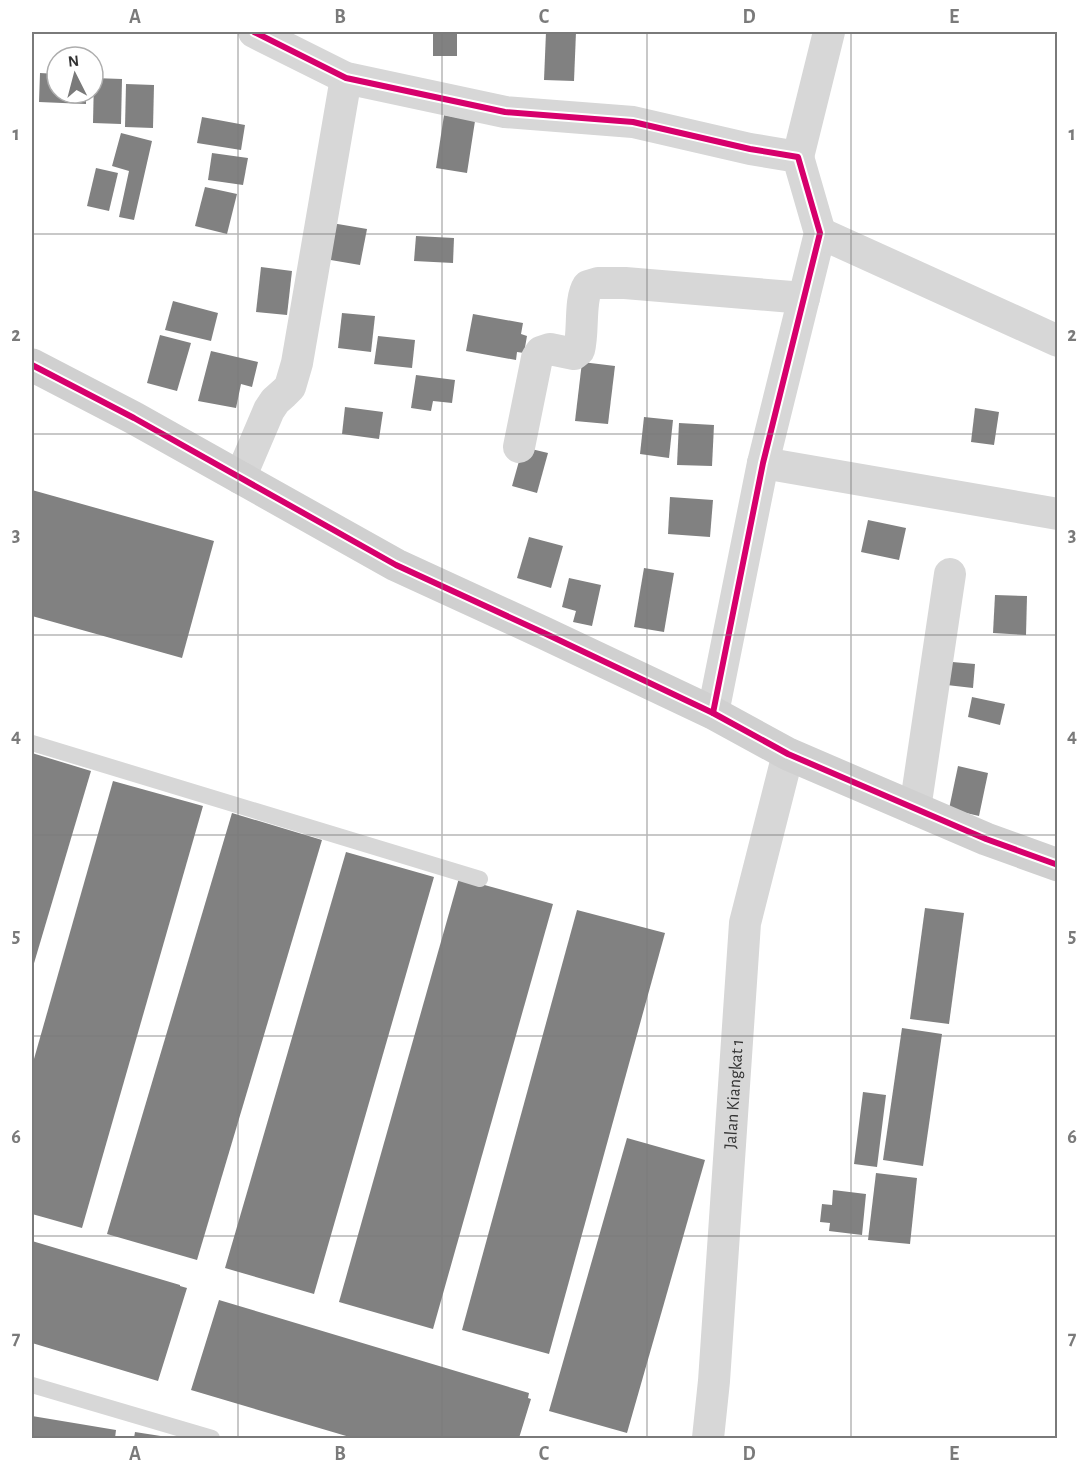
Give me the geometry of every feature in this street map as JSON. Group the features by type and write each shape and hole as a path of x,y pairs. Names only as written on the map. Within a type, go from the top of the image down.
{"street":[{"path":"254,32 346,78 505,112 633,122 750,149 798,157"},
{"path":"713,713 763,463 820,233 798,157 830,32"},
{"path":"240,478 269,410 290,387 297,363 346,78"},
{"path":"820,233 1058,340"},
{"path":"519,447 537,358 541,352 550,349 574,354 579,350 584,292 588,286 598,283 625,284 804,298"},
{"path":"32,365 134,418 396,565 713,713 788,754 986,839 1058,865"},
{"path":"763,463 1058,514"},
{"path":"915,809 950,574"},
{"name":"Jalan Kiangkat 1","path":"708,1438 745,922 788,754"}],"lane":[{"path":"32,743 480,879"},
{"path":"32,1385 213,1438"}],"building":[{"path":"433,32 457,32 457,56 433,56"},
{"path":"546,32 576,32 574,81 544,80"},
{"path":"40,73 45,73 45,102 39,102"},
{"path":"105,78 122,79 121,124 93,123 93,105 105,105"},
{"path":"126,84 154,85 153,128 125,127"},
{"path":"444,115 475,121 467,173 436,168"},
{"path":"202,117 245,125 241,150 197,143"},
{"path":"121,133 152,141 134,220 119,217 129,171 112,166"},
{"path":"212,153 248,158 243,185 208,180"},
{"path":"96,168 118,173 109,211 87,206"},
{"path":"205,187 237,194 227,234 195,226"},
{"path":"326,222 367,229 360,265 319,258"},
{"path":"416,236 454,238 453,263 414,261"},
{"path":"261,267 292,271 287,315 256,312"},
{"path":"173,301 218,313 211,341 165,330"},
{"path":"342,313 375,316 371,352 338,348"},
{"path":"473,314 523,323 521,334 527,336 524,353 517,352 516,360 466,351"},
{"path":"160,335 191,343 177,391 147,383"},
{"path":"378,336 415,340 412,368 374,364"},
{"path":"211,351 258,362 252,387 241,384 236,408 198,401"},
{"path":"582,362 615,366 608,424 575,421"},
{"path":"416,375 455,380 452,403 433,401 431,411 411,408"},
{"path":"345,407 383,412 379,439 342,434"},
{"path":"975,408 999,412 994,445 971,442"},
{"path":"644,417 673,420 669,458 640,454"},
{"path":"679,423 714,425 712,466 677,465"},
{"path":"523,447 548,453 537,493 512,486"},
{"path":"32,490 214,541 182,658 32,616"},
{"path":"670,497 713,500 710,537 668,534"},
{"path":"868,520 906,528 899,560 861,552"},
{"path":"529,537 563,546 551,588 517,578"},
{"path":"644,568 674,573 664,632 634,627"},
{"path":"569,578 601,585 592,626 573,622 576,611 562,607"},
{"path":"995,595 1027,596 1026,635 993,633"},
{"path":"941,661 975,664 973,688 938,684"},
{"path":"972,697 1005,704 1000,725 968,717"},
{"path":"32,753 91,771 32,970"},
{"path":"958,766 988,773 979,816 949,809"},
{"path":"113,781 203,806 82,1228 32,1214 32,1066"},
{"path":"232,813 322,840 197,1260 107,1234"},
{"path":"346,852 434,877 314,1294 225,1268"},
{"path":"459,878 553,904 433,1329 339,1302"},
{"path":"925,908 964,913 949,1024 910,1019"},
{"path":"577,910 665,933 549,1354 462,1330"},
{"path":"902,1028 942,1034 923,1166 883,1160"},
{"path":"863,1092 886,1095 877,1167 854,1164"},
{"path":"627,1138 705,1160 627,1433 549,1411"},
{"path":"876,1173 917,1178 910,1244 868,1240"},
{"path":"833,1190 866,1194 862,1235 829,1231 830,1223 820,1222 822,1204 832,1205"},
{"path":"32,1241 187,1288 158,1381 32,1343"},
{"path":"219,1300 529,1393 528,1398 531,1399 519,1438 353,1438 191,1390"},
{"path":"32,1416 116,1430 115,1438 32,1438"},
{"path":"135,1432 167,1437 167,1438 134,1438"}],"cycle path":[{"path":"254,32 346,78 505,112 633,122 750,149 798,157 820,233 763,463 713,713"},
{"path":"32,365 134,418 396,565 713,713 788,754 986,839 1058,865"}]}
